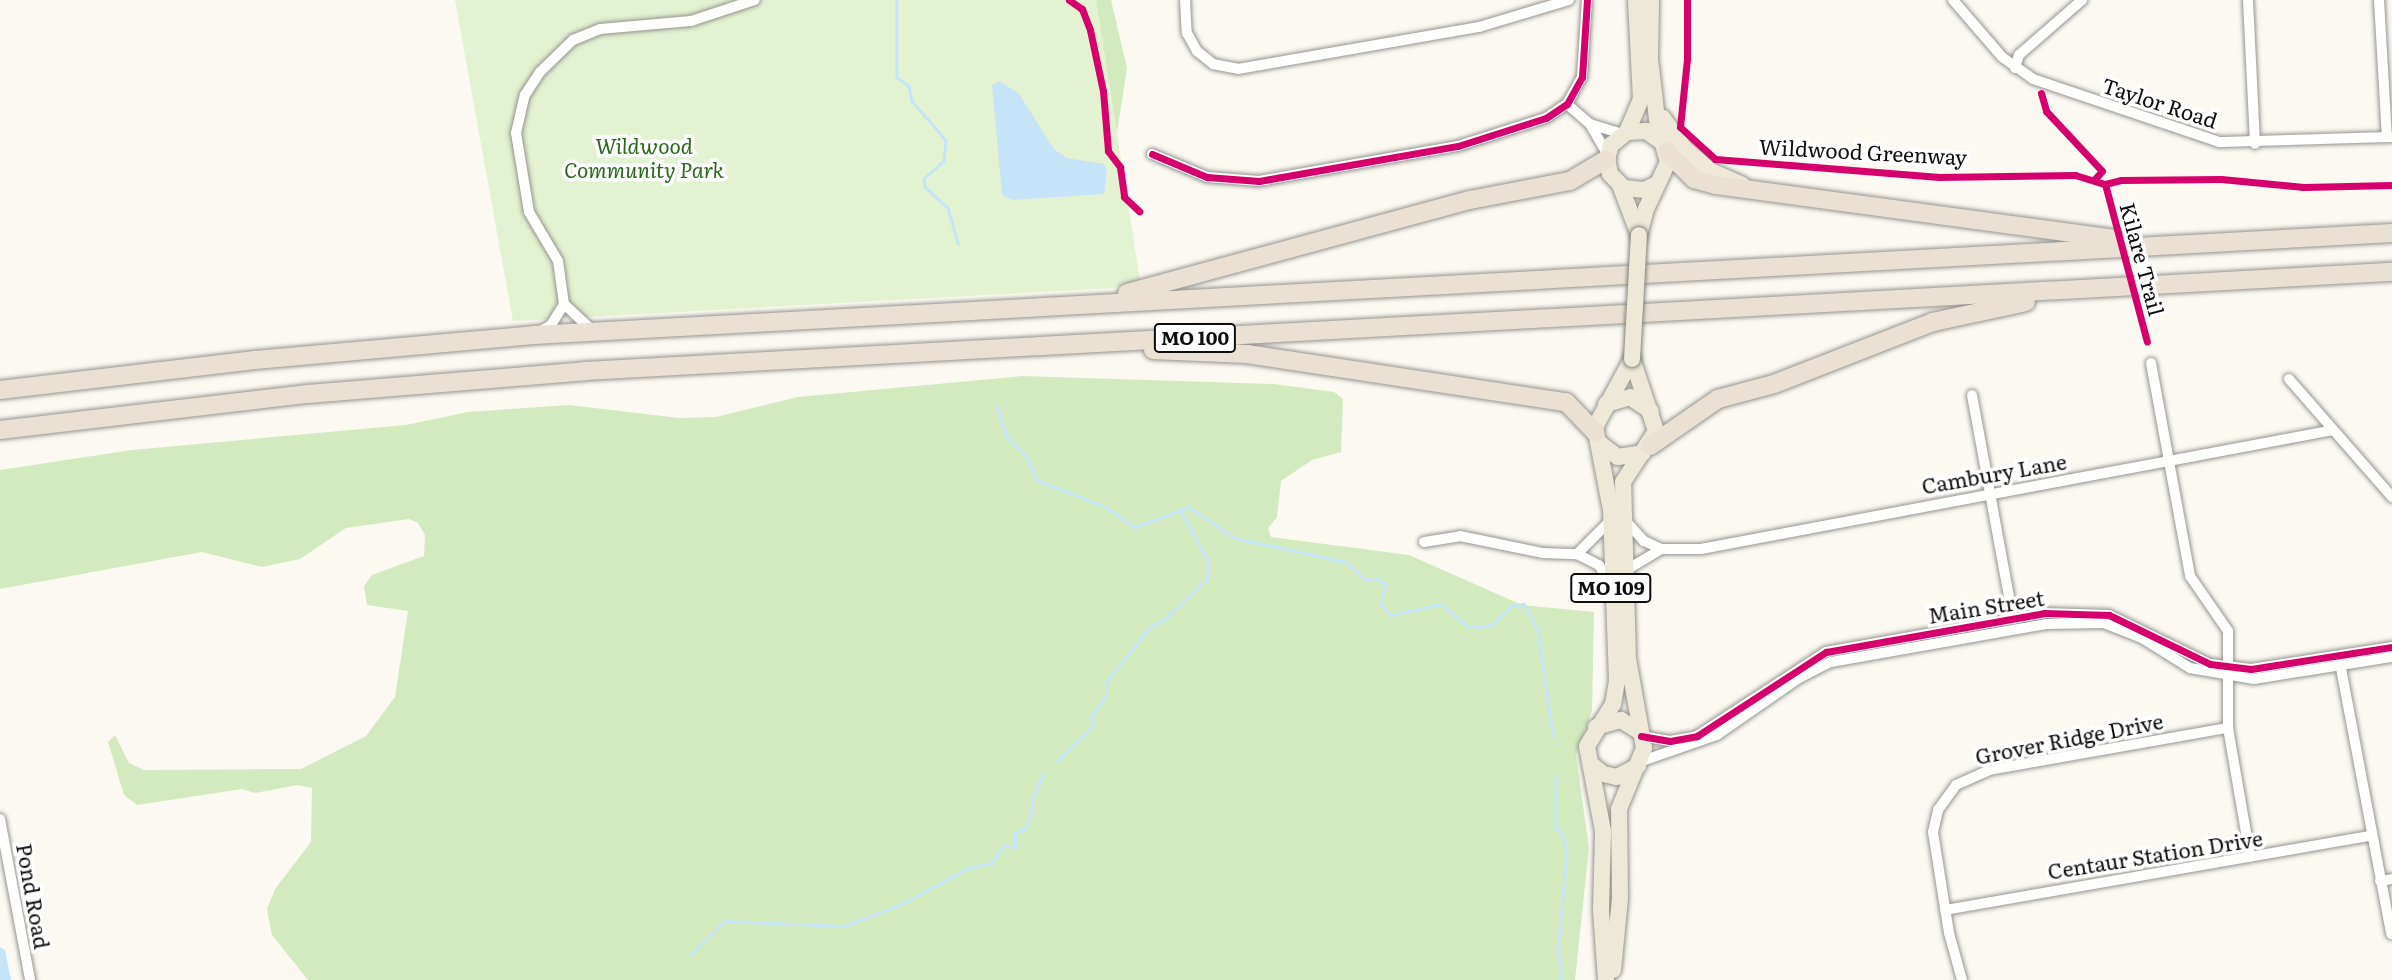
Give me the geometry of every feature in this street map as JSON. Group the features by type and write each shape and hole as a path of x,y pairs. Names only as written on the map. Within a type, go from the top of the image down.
{"highway":[{"path":"1665,147 1694,179 1997,226 2168,245"},
{"path":"1071,305 1208,275 1470,200 1570,181 1607,157"},
{"name":"MO 100","path":"0,390 289,356 534,335 2392,233"},
{"name":"MO 100","path":"0,430 432,382 2392,272"},
{"path":"1646,449 1718,399 1774,384 1933,322 2081,289"},
{"path":"1098,344 1247,354 1566,402 1597,437"}],"main road":[{"path":"1607,157 1624,133 1641,99 1636,0"},
{"name":"MO 109","path":"1609,980 1601,910 1603,831 1587,746 1616,693 1611,588 1623,482 1656,431 1632,359 1639,235 1657,184 1668,167 1656,102 1651,0"},
{"path":"1656,102 1674,140 1712,171 1744,186"},
{"path":"1624,133 1646,131 1665,147"},
{"name":"MO 109","path":"1607,157 1610,174 1619,185 1639,235"},
{"path":"1619,185 1639,191 1657,184"},
{"name":"MO 109","path":"1609,980 1620,899 1619,809 1640,763 1641,734 1628,659 1628,569 1597,437 1602,408 1632,359"},
{"path":"1602,408 1615,399 1630,397 1644,404 1653,416"},
{"path":"1597,437 1618,457 1646,449"},
{"path":"1594,729 1616,720 1641,734"},
{"path":"1592,765 1603,774 1617,777 1640,763"}],"street":[{"path":"595,331 578,321 564,304 561,269 529,212 519,153 520,109 540,72 573,40 600,29 691,21 755,0"},
{"path":"1185,0 1187,33 1197,51 1213,64 1238,69 1479,27 1569,0"},
{"path":"1152,154 1192,173 1224,181 1279,179 1471,142 1546,118 1567,104 1582,77 1587,0"},
{"name":"Taylor Road","path":"1954,0 2017,65 2060,90 2219,142 2255,144 2389,137"},
{"path":"2017,65 2018,55 2082,0"},
{"path":"2248,0 2255,144"},
{"path":"2379,0 2389,137"},
{"path":"1567,104 1590,124 1607,157"},
{"path":"1590,124 1624,133"},
{"path":"534,335 551,325 564,304"},
{"path":"2151,363 2190,576 2228,631 2228,728 2250,856"},
{"path":"2289,379 2392,497"},
{"path":"1972,395 2013,619"},
{"name":"Cambury Lane","path":"1661,549 1701,549 1754,540 1833,521 2169,462 2333,430"},
{"path":"1577,554 1618,520 1644,541 1661,549"},
{"path":"1424,542 1460,536 1543,553 1577,554 1599,565 1611,588"},
{"path":"1628,569 1661,549"},
{"name":"Main Street","path":"1641,734 1670,741 1697,736 1826,652 2071,611 2109,615 2149,631 2188,655 2228,671"},
{"name":"Main Street","path":"1640,763 1717,735 1799,678 1831,662 2046,624 2104,623 2142,638 2190,668 2228,671 2392,657"},
{"name":"Main Street","path":"2340,662 2392,647"},
{"path":"2340,662 2391,934"},
{"name":"Grover Ridge Drive","path":"1962,980 1945,910 1933,832 1938,810 1956,785 1989,770 2228,728"},
{"name":"Pond Road","path":"0,819 30,980"},
{"name":"Centaur Station Drive","path":"1945,910 2371,836"},
{"path":"2380,881 2392,879"}],"green space":[{"name":"Wildwood Community Park","path":"455,0 1096,0 1140,280 1112,288 513,321"},
{"path":"1096,0 1111,0 1127,68 1117,133"},
{"path":"1022,376 1274,384 1334,392 1343,399 1341,452 1312,460 1281,481 1277,517 1268,528 1271,537 1409,555 1522,605 1594,612 1592,711 1576,755 1589,848 1575,980 308,980 272,935 267,909 275,889 311,842 312,788 297,785 255,793 242,789 137,805 124,795 108,742 115,735 129,763 144,770 301,769 366,736 395,697 408,611 367,605 364,586 372,575 424,556 425,535 418,523 409,519 346,528 300,559 262,567 202,552 0,589 0,470 132,450 406,425 468,412 569,405 679,418 716,417 798,397"}],"water":[{"path":"1000,81 1019,94 1054,149 1067,158 1104,164 1107,170 1104,194 1012,200 1002,195 992,85"},
{"path":"0,947 5,950 11,980 0,980"}],"waterway":[{"path":"897,0 897,77 909,86 912,101 946,140 944,161 924,179 925,187 948,208 958,244"},
{"path":"997,407 1006,435 1028,458 1037,480 1106,507 1135,527 1189,507 1235,538 1346,562 1366,580 1376,578 1386,584 1381,604 1390,615 1441,604 1467,626 1480,627 1493,624 1512,605 1524,604 1538,630 1553,736"},
{"path":"1057,761 1093,726 1091,717 1106,696 1106,682 1150,627 1167,617 1207,579 1208,561 1180,510"},
{"path":"690,955 725,921 844,926 904,903 968,868 991,863 1004,845 1015,847 1015,833 1025,829 1030,818 1033,796 1044,772"},
{"path":"1556,777 1556,828 1564,836 1567,854 1558,950 1562,980"}],"cycle path":[{"path":"1069,0 1082,9 1090,30 1103,91 1108,151 1120,167 1124,197 1139,211"},
{"path":"1152,154 1207,177 1259,181 1458,146 1546,118 1567,104 1582,77 1587,0"},
{"name":"Wildwood Greenway","path":"1687,0 1687,59 1680,127 1715,159 1939,177 2075,175 2105,184 2121,180 2221,179 2304,187 2392,185"},
{"path":"2041,93 2046,111 2102,171 2094,180"},
{"name":"Kilare Trail","path":"2105,184 2147,342"},
{"path":"1641,736 1670,741 1697,736 1826,652 2044,613 2109,615 2210,664 2251,669 2392,647"}]}
